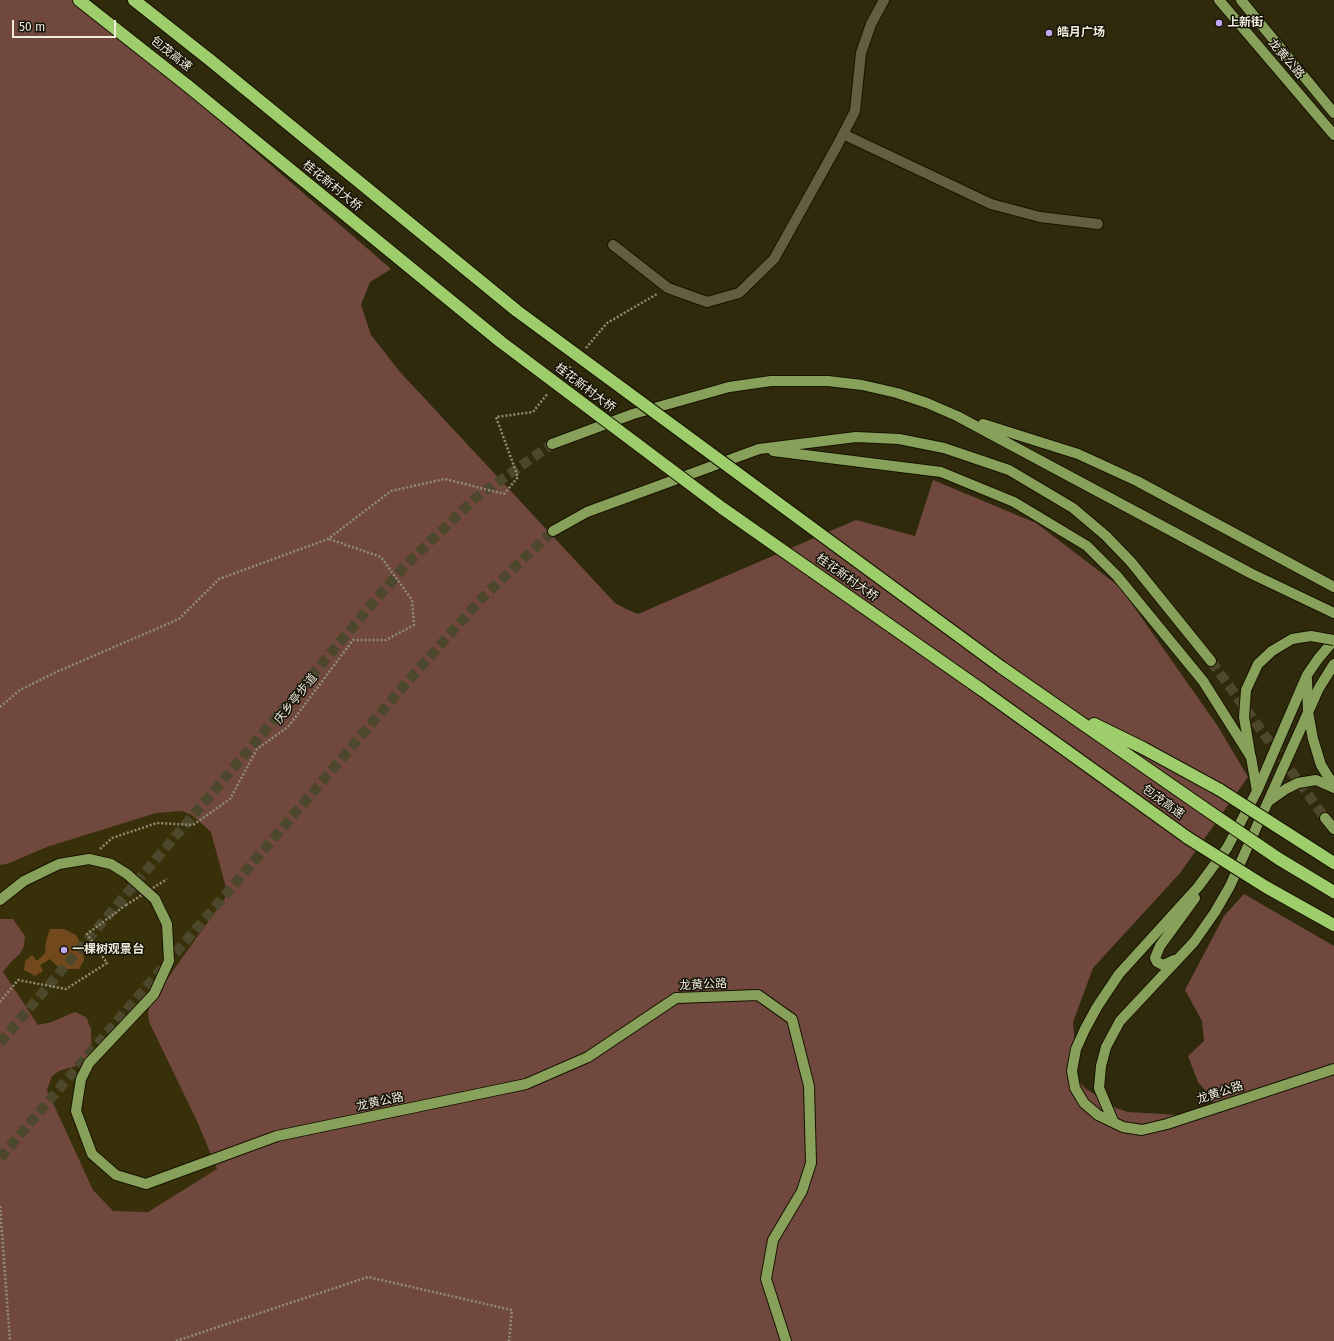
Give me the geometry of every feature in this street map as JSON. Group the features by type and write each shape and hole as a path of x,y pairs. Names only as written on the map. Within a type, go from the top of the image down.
{"highway":[{"name":"包茂高速","path":"80,0 188,86"},
{"name":"包茂高速","path":"134,0 210,60"},
{"name":"桂花新村大桥","path":"210,60 517,311 1001,667"},
{"name":"桂花新村大桥","path":"188,86 508,347 722,508 982,690"},
{"name":"包茂高速","path":"1001,667 1279,859 1334,892"},
{"name":"包茂高速","path":"982,690 1188,838 1266,887 1334,925"},
{"path":"1061,708 1143,748 1220,790 1334,863"}],"main road":[{"name":"龙黄公路","path":"1219,0 1334,135"},
{"name":"龙黄公路","path":"1241,0 1334,113"},
{"path":"552,444 633,414 729,387 771,381 828,381 862,385 897,393 957,416 1078,454 1136,481 1330,586"},
{"path":"957,416 1250,573 1334,613"},
{"path":"553,531 587,512 759,449 856,437 899,439 944,448 1009,470 1073,508 1106,536 1145,578 1211,661"},
{"path":"759,449 941,472 1014,502 1047,520 1087,546 1117,576 1203,681 1251,757"},
{"path":"1257,791 1244,717 1246,690 1258,664 1272,650 1298,638 1311,636 1334,640"},
{"path":"1180,957 1163,965 1157,962 1155,958 1160,946 1196,898 1212,868 1227,848 1257,791 1307,675 1334,640"},
{"path":"1113,1121 1099,1088 1100,1066 1106,1047 1120,1021 1194,942 1226,892 1269,801 1319,688 1334,664"},
{"path":"1307,675 1308,712 1313,739 1321,765 1334,787"},
{"path":"1269,801 1286,789 1298,783 1316,780 1334,787"},
{"path":"1325,818 1334,829"},
{"name":"龙黄公路","path":"0,900 24,881 58,864 89,859 111,864 127,874 155,899 167,924 169,961 154,994 89,1063 81,1079 76,1111 92,1154 116,1175 146,1184 277,1136 526,1084 588,1057 676,998 758,995 792,1019 809,1086 811,1163 802,1191 773,1240 766,1279 786,1341"},
{"name":"龙黄公路","path":"1212,868 1198,887 1119,974 1097,1007 1076,1049 1072,1071 1075,1088 1084,1103 1098,1115 1123,1127 1142,1130 1167,1124 1334,1069"}],"street":[{"path":"613,245 668,288 707,302 739,293 774,259 855,111 861,53 870,24 884,0"},
{"path":"843,134 991,204 1040,217 1098,224"}],"path":[{"path":"582,352 607,323 668,288"},
{"path":"563,376 573,364"},
{"path":"0,707 20,690 54,673 178,619 219,579 328,539 391,491 445,479 504,494 518,477 496,417 533,412 553,388"},
{"name":"庆乡亭步道","path":"89,859 112,838 156,824 193,825 230,799 257,749 288,727 353,640 386,640 414,625 412,600 381,557 328,539"},
{"path":"0,1002 18,980 66,989 107,963 87,934 167,878"},
{"path":"0,1206 10,1341"},
{"path":"176,1341 368,1277 512,1310 508,1341"}],"shaded area":[{"path":"0,0 77,0 123,37 391,269 370,282 361,305 371,335 400,372 615,603 626,609 638,614 856,520 915,536 933,480 1036,523 1120,587 1217,725 1248,777 1180,873 1093,968 1073,1022 1078,1080 1085,1088 1116,1108 1128,1112 1178,1115 1211,1106 1213,1099 1198,1082 1188,1056 1204,1041 1202,1021 1185,990 1224,916 1244,894 1334,946 1334,1341 0,1341 0,919 13,919 25,936 24,946 20,954 3,972 38,1025 51,1022 75,1012 86,1017 91,1029 92,1063 82,1064 59,1071 52,1076 47,1090 93,1190 113,1211 148,1212 217,1169 197,1121 149,1022 148,1012 152,1000 225,898 226,888 211,832 192,815 182,811 156,813 47,847 7,864 0,865"},
{"path":"182,811 192,815 212,832 226,888 225,898 152,1000 149,1022 197,1121 217,1169 148,1212 113,1211 93,1190 47,1090 52,1076 59,1071 82,1064 92,1063 75,1013 38,1025 3,972 20,954 13,919 0,919 0,865 7,864 47,847 156,813"}],"building":[{"name":"一棵树观景台","path":"50,929 64,929 76,935 82,946 84,960 79,969 67,969 57,966 50,959 40,965 43,971 35,976 24,970 25,961 32,955 37,961 45,953 46,941"}],"tunnel":[{"path":"0,1043 402,569 474,499 552,444"},
{"path":"0,1158 408,681 482,598 553,531"},
{"path":"1211,661 1325,818"}],"place":[{"name":"上新街","path":"1219,23"},
{"name":"皓月广场","path":"1049,33"},
{"name":"一棵树观景台","path":"64,950"}]}
